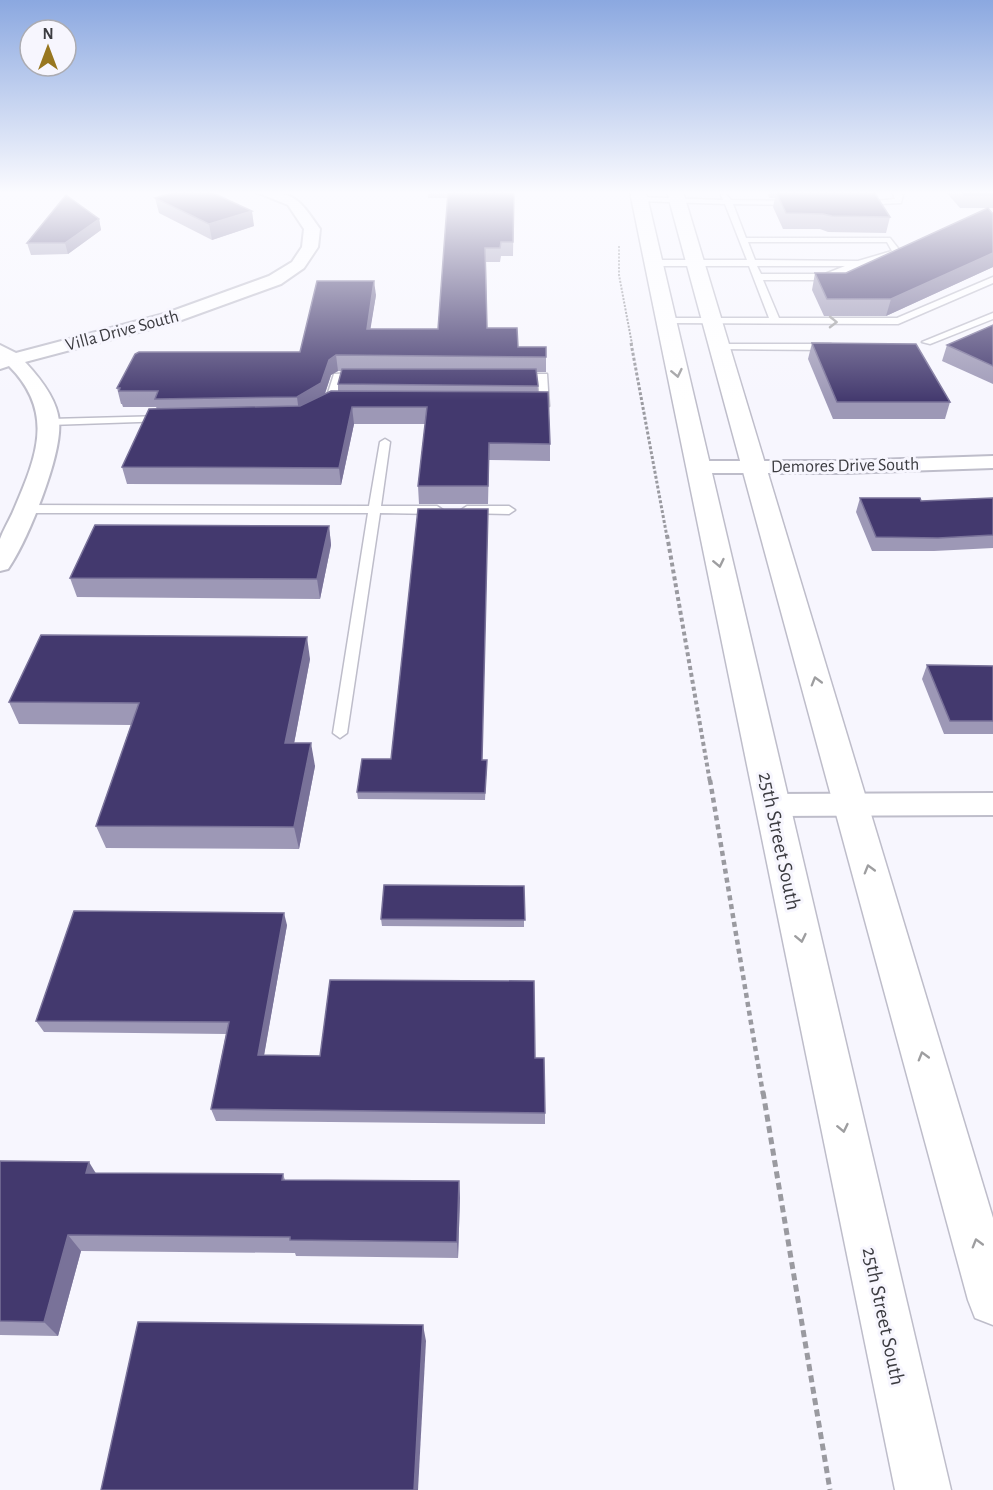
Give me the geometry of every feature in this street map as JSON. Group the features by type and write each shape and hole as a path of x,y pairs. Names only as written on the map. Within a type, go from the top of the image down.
{"main road":[{"name":"25th Street South","path":"653,263 923,1490"},
{"path":"696,263 993,1300"}],"street":[{"name":"Villa Drive South","path":"4,358 170,318 275,280 300,262"},
{"path":"0,564 42,467 50,422 38,389 4,358"},
{"name":"Demores Drive South","path":"698,467 993,462"},
{"path":"772,805 993,804"}],"lane":[{"path":"758,277 826,277 867,262"},
{"path":"653,263 859,264"},
{"path":"752,263 775,321"},
{"path":"716,334 775,321 898,321 993,280"},
{"path":"927,342 993,316"},
{"path":"666,321 716,334 840,347"},
{"path":"342,402 325,405 338,376 372,376"},
{"path":"509,376 543,376 544,404 521,404"},
{"path":"50,422 172,419"},
{"path":"340,733 385,442"},
{"path":"24,509 509,510"}],"path":[{"path":"619,262 619,275 690,662 830,1490"}],"building":[{"path":"443,262 485,262 487,328 517,328 518,347 546,347 546,357 336,355 329,360 321,383 297,397 155,399 158,391 119,391 120,388 117,388 135,354 139,352 300,352 317,281 374,281 367,329 438,329"},
{"path":"871,262 974,262 891,299 827,299 815,273 846,273"},
{"path":"993,325 993,366 947,345"},
{"path":"812,343 916,344 950,402 837,402"},
{"path":"342,369 536,369 538,386 338,384"},
{"path":"331,391 548,392 550,444 489,443 488,486 418,486 427,407 352,407 339,468 122,467 149,409 300,406"},
{"path":"860,498 920,498 921,501 993,498 993,535 938,538 876,537"},
{"path":"418,509 488,509 482,760 487,760 485,793 357,792 362,759 391,759"},
{"path":"95,525 329,526 317,579 70,578"},
{"path":"41,635 307,637 285,743 311,743 294,827 96,826 139,703 9,702"},
{"path":"927,665 993,666 993,721 950,721"},
{"path":"384,885 524,886 525,920 381,919"},
{"path":"74,911 284,913 258,1055 320,1056 330,980 534,981 535,1058 544,1058 545,1113 211,1109 229,1022 36,1021"},
{"path":"0,1161 89,1162 86,1173 283,1174 282,1180 459,1181 457,1242 290,1240 290,1237 68,1235 44,1322 0,1321"},
{"path":"138,1322 423,1325 414,1490 101,1490"}]}
